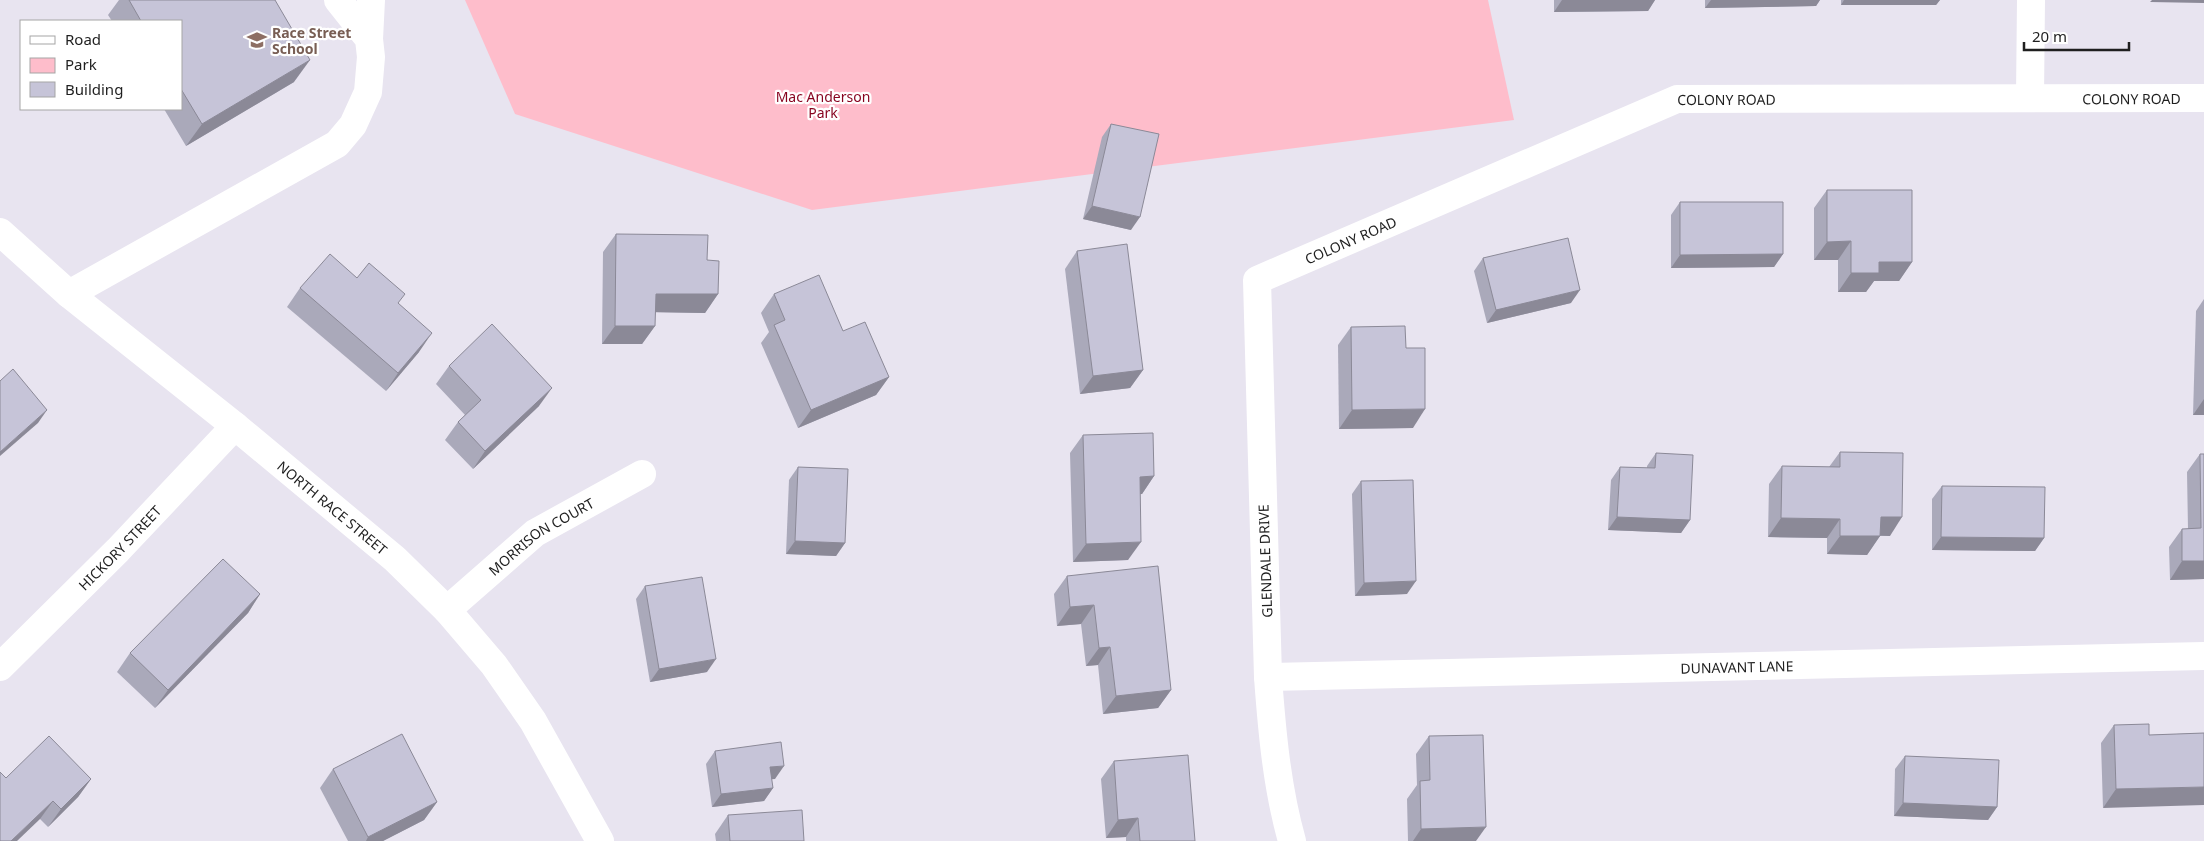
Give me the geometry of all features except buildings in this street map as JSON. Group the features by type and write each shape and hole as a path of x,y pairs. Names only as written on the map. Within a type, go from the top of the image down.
{"street":[{"path":"338,0 369,39"},
{"path":"69,294 337,144 353,125 368,92 371,57 369,39 371,0"},
{"path":"2030,97 2031,0"},
{"name":"COLONY ROAD","path":"1257,280 1677,99 2204,98"},
{"name":"NORTH RACE STREET","path":"0,232 69,294 235,426 395,559 447,610 494,665 533,722 600,841"},
{"name":"GLENDALE DRIVE","path":"1257,280 1268,677 1272,733 1284,812 1292,841"},
{"name":"HICKORY STREET","path":"0,667 118,550 235,426"},
{"name":"MORRISON COURT","path":"447,610 535,532 642,474"},
{"name":"DUNAVANT LANE","path":"1268,677 2204,656"}],"green space":[{"name":"Mac Anderson Park","path":"465,0 1488,0 1514,120 812,210 515,114"}],"place":[{"name":"Race Street School","path":"257,40"}]}
